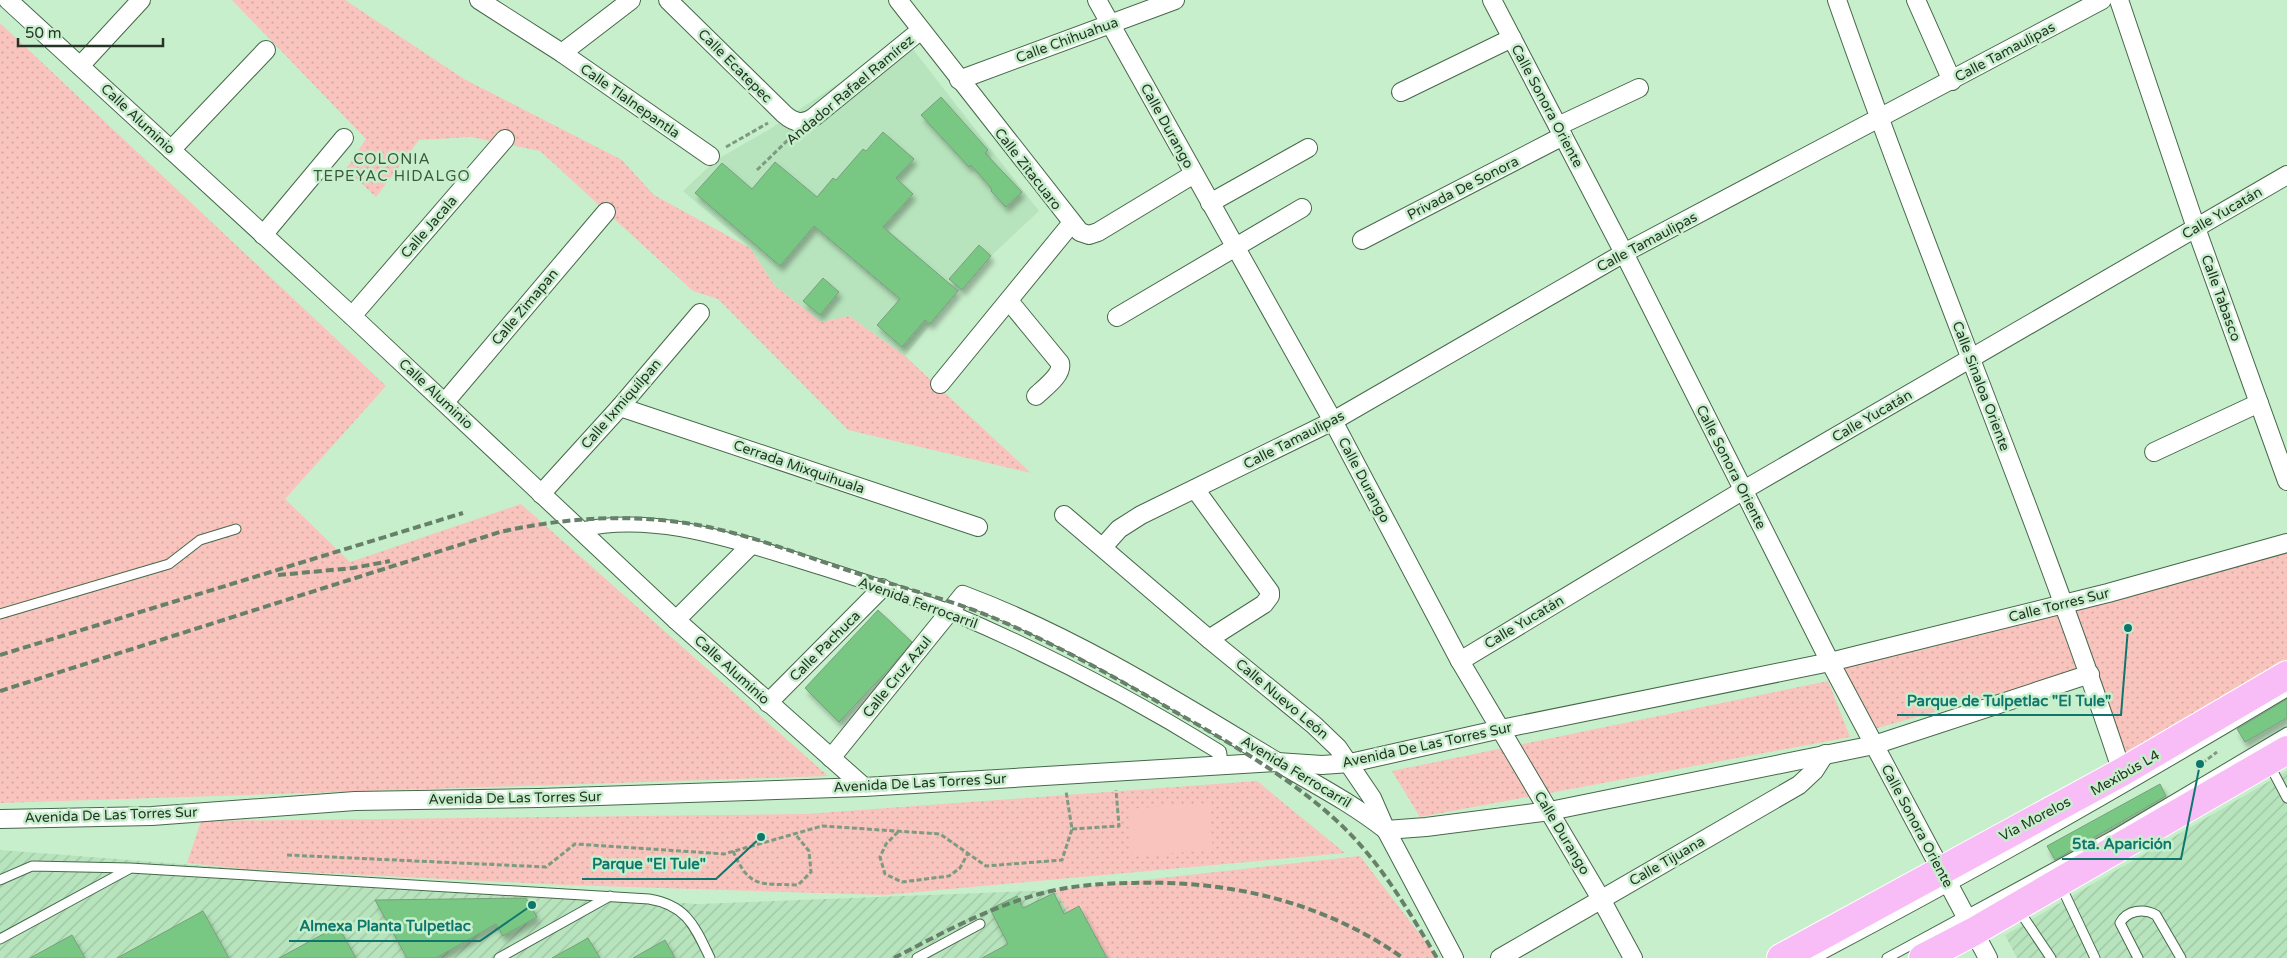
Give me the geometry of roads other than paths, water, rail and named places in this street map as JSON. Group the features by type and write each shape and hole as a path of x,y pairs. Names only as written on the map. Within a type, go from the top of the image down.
{"main road":[{"name":"Vía Morelos","path":"1781,958 1945,879 2287,675"},
{"path":"1923,958 1969,924 2017,906 2277,755"}],"street":[{"name":"Calle Aluminio","path":"8,0 445,402 676,620 864,787"},
{"path":"80,66 141,0"},
{"name":"Calle Tlalnepantla","path":"479,0 562,53 710,156"},
{"path":"562,53 631,0"},
{"name":"Calle Ecatepec","path":"668,0 784,114 792,120 807,122"},
{"name":"Calle Zitacuaro","path":"898,0 1071,224 1080,232 1093,234 1194,174"},
{"name":"Calle Durango","path":"1098,0 1235,249 1333,421 1460,661 1602,899 1633,958"},
{"name":"Calle Chihuahua","path":"959,80 1175,0"},
{"name":"Calle Sonora Oriente","path":"1492,0 1624,253 1742,491 1830,662 1988,958"},
{"name":"Calle Sinaloa Oriente","path":"1837,0 1879,120 2090,674 2122,772"},
{"path":"1916,0 1952,81"},
{"name":"Calle Tamaulipas","path":"1103,547 1126,524 1333,421 1624,253 1879,120 2102,0"},
{"name":"Calle Tabasco","path":"2119,0 2196,228 2287,481"},
{"name":"Andador Rafael Ramírez","path":"807,122 921,30"},
{"path":"1401,92 1512,38"},
{"path":"171,150 266,50"},
{"name":"Privada De Sonora","path":"1362,240 1639,88"},
{"path":"263,235 344,138"},
{"name":"Calle Jacala","path":"352,316 505,139"},
{"path":"1210,204 1308,148"},
{"name":"Calle Yucatán","path":"1460,661 1742,491 1971,360 2287,175"},
{"path":"1117,317 1302,208"},
{"name":"Calle Zimapan","path":"445,402 606,212"},
{"path":"940,384 1071,224"},
{"path":"1009,301 1060,363 1058,374 1036,396"},
{"name":"Calle Ixmiquilpan","path":"541,494 620,407 700,313"},
{"path":"2154,452 2259,403"},
{"name":"Cerrada Mixquihuala","path":"620,407 978,527"},
{"path":"1195,489 1270,592 1270,596 1264,604 1208,639"},
{"name":"Calle Nuevo León","path":"1064,515 1208,639 1326,735 1350,763 1372,798 1386,830 1454,958"},
{"name":"Avenida Ferrocarril","path":"580,530 595,526 644,525 700,533 750,546 950,612 1019,643 1142,706 1219,752 1221,765"},
{"name":"Calle Torres Sur","path":"1830,662 2189,572 2287,543"},
{"path":"676,620 750,546"},
{"name":"Calle Pachuca","path":"768,703 882,588"},
{"name":"Avenida Ferrocarril","path":"963,595 1012,614 1104,660 1351,804 1386,830"},
{"name":"Calle Cruz Azul","path":"831,758 963,595"},
{"name":"Avenida De Las Torres Sur","path":"0,819 152,816 355,801 539,798 864,787 1277,762 1322,765 1350,763 1501,729 1830,662"},
{"path":"1386,830 1426,827 1550,811 1874,745 2090,674"},
{"name":"Calle Tijuana","path":"1500,958 1799,785 1814,771 1825,754"}],"lane":[{"path":"0,614 169,564 200,540 236,529"},
{"name":"Mexibús L4","path":"1816,958 1945,879 2121,792 2287,692"},
{"path":"1887,958 1969,924 2287,732"},
{"path":"2277,755 2287,798"},
{"path":"0,880 32,866 130,868 611,895 657,900 675,906 685,914 695,927 710,958"},
{"path":"0,939 130,868"},
{"path":"2058,882 2095,958"},
{"path":"499,958 611,895"},
{"path":"2017,906 2051,958"},
{"path":"2138,958 2120,923 2125,916 2141,910 2156,915 2181,958"},
{"path":"917,958 934,954 980,924"}],"railway":[{"path":"0,655 463,513"},
{"path":"0,691 500,532 566,521 611,518 633,518 699,525 762,541 957,604 994,618 1077,658 1205,729 1274,772 1318,804 1338,822 1380,870 1404,904 1437,958"},
{"path":"278,575 353,568 390,561"},
{"path":"894,958 932,938 1010,903 1051,891 1082,886 1134,883 1170,883 1205,886 1275,898 1341,922 1403,958"}],"place":[{"name":"Parque de Tulpetlac \"El Tule\"","path":"2128,628"},
{"name":"5ta. Aparición","path":"2200,764"},
{"name":"Parque \"El Tule\"","path":"761,837"},
{"name":"Almexa Planta Tulpetlac","path":"532,905"}],"district":[{"name":"COLONIA TEPEYAC HIDALGO","path":"392,168"}]}
